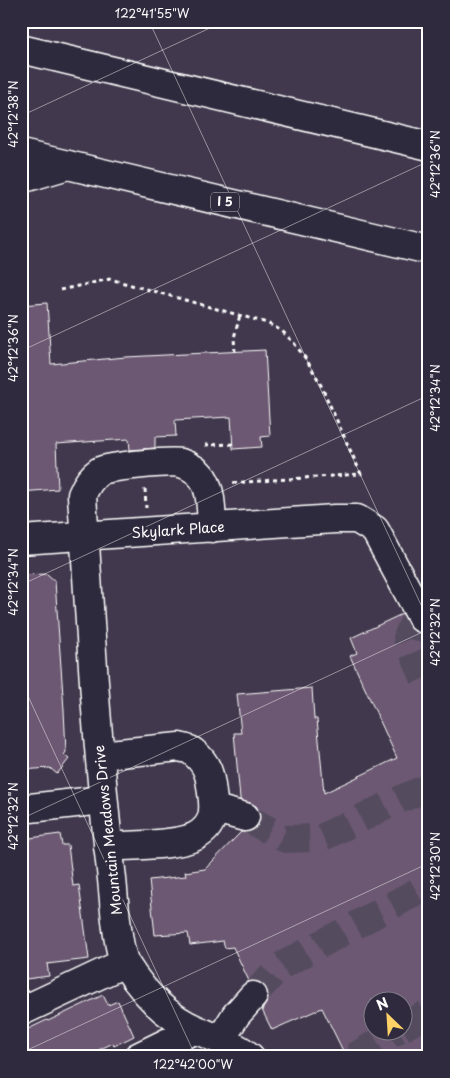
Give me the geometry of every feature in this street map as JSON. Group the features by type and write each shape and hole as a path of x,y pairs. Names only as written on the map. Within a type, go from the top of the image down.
{"main road":[{"path":"21,49 429,146"},
{"name":"I 5","path":"21,154 429,250"},
{"path":"21,179 68,165"},
{"name":"Mountain Meadows Drive","path":"212,528 209,493 204,479 193,468 180,463 115,467 101,471 88,482 82,495 103,800 118,934 124,962 156,1004 195,1030 221,1039 250,1057"},
{"name":"Skylark Place","path":"21,540 357,519 375,530 422,618"},
{"path":"100,755 179,747 192,750 210,772 215,809 206,827 197,835 184,841 108,847"},
{"path":"21,809 103,800"},
{"path":"215,809 245,817"},
{"path":"22,1009 124,962"},
{"path":"221,1039 236,1015 253,996"},
{"path":"138,1057 195,1030"}],"path":[{"path":"60,290 110,279 267,323 282,331 294,343 306,358 319,381 361,474 230,483"},
{"path":"235,352 234,338 240,315"},
{"path":"196,446 233,444"},
{"path":"145,488 146,511"}],"building":[{"path":"47,303 51,364 126,357 265,350 270,436 261,437 262,447 233,449 231,417 175,420 176,436 155,437 155,448 130,450 129,439 56,444 58,489 21,492 21,305"},
{"path":"47,574 55,581 64,710 66,752 64,755 69,759 57,774 50,768 21,770 21,575"},
{"path":"402,614 413,631 421,634 425,633 429,641 429,1057 346,1057 322,1008 272,1030 262,1010 268,1000 268,991 263,984 257,981 247,982 249,981 233,947 225,948 223,941 190,945 188,933 155,935 149,880 186,876 185,872 205,869 241,832 250,832 256,828 260,821 260,813 256,806 240,800 234,733 241,733 237,694 312,688 314,719 317,719 324,793 397,758 350,656 357,653 351,638"},
{"path":"60,834 62,845 68,845 73,886 79,885 89,959 47,964 49,976 26,979 21,949 21,842 30,841 30,838"},
{"path":"103,995 108,1005 118,1001 134,1036 114,1046 113,1043 84,1057 21,1057 21,1038 28,1035 26,1030"}],"tunnel":[{"path":"422,618 412,625 407,638 429,689"},
{"path":"245,817 285,839 321,838 429,787"},
{"path":"253,996 279,967 429,885"},
{"path":"412,1022 429,1012"},
{"path":"354,1057 382,1040"}]}
